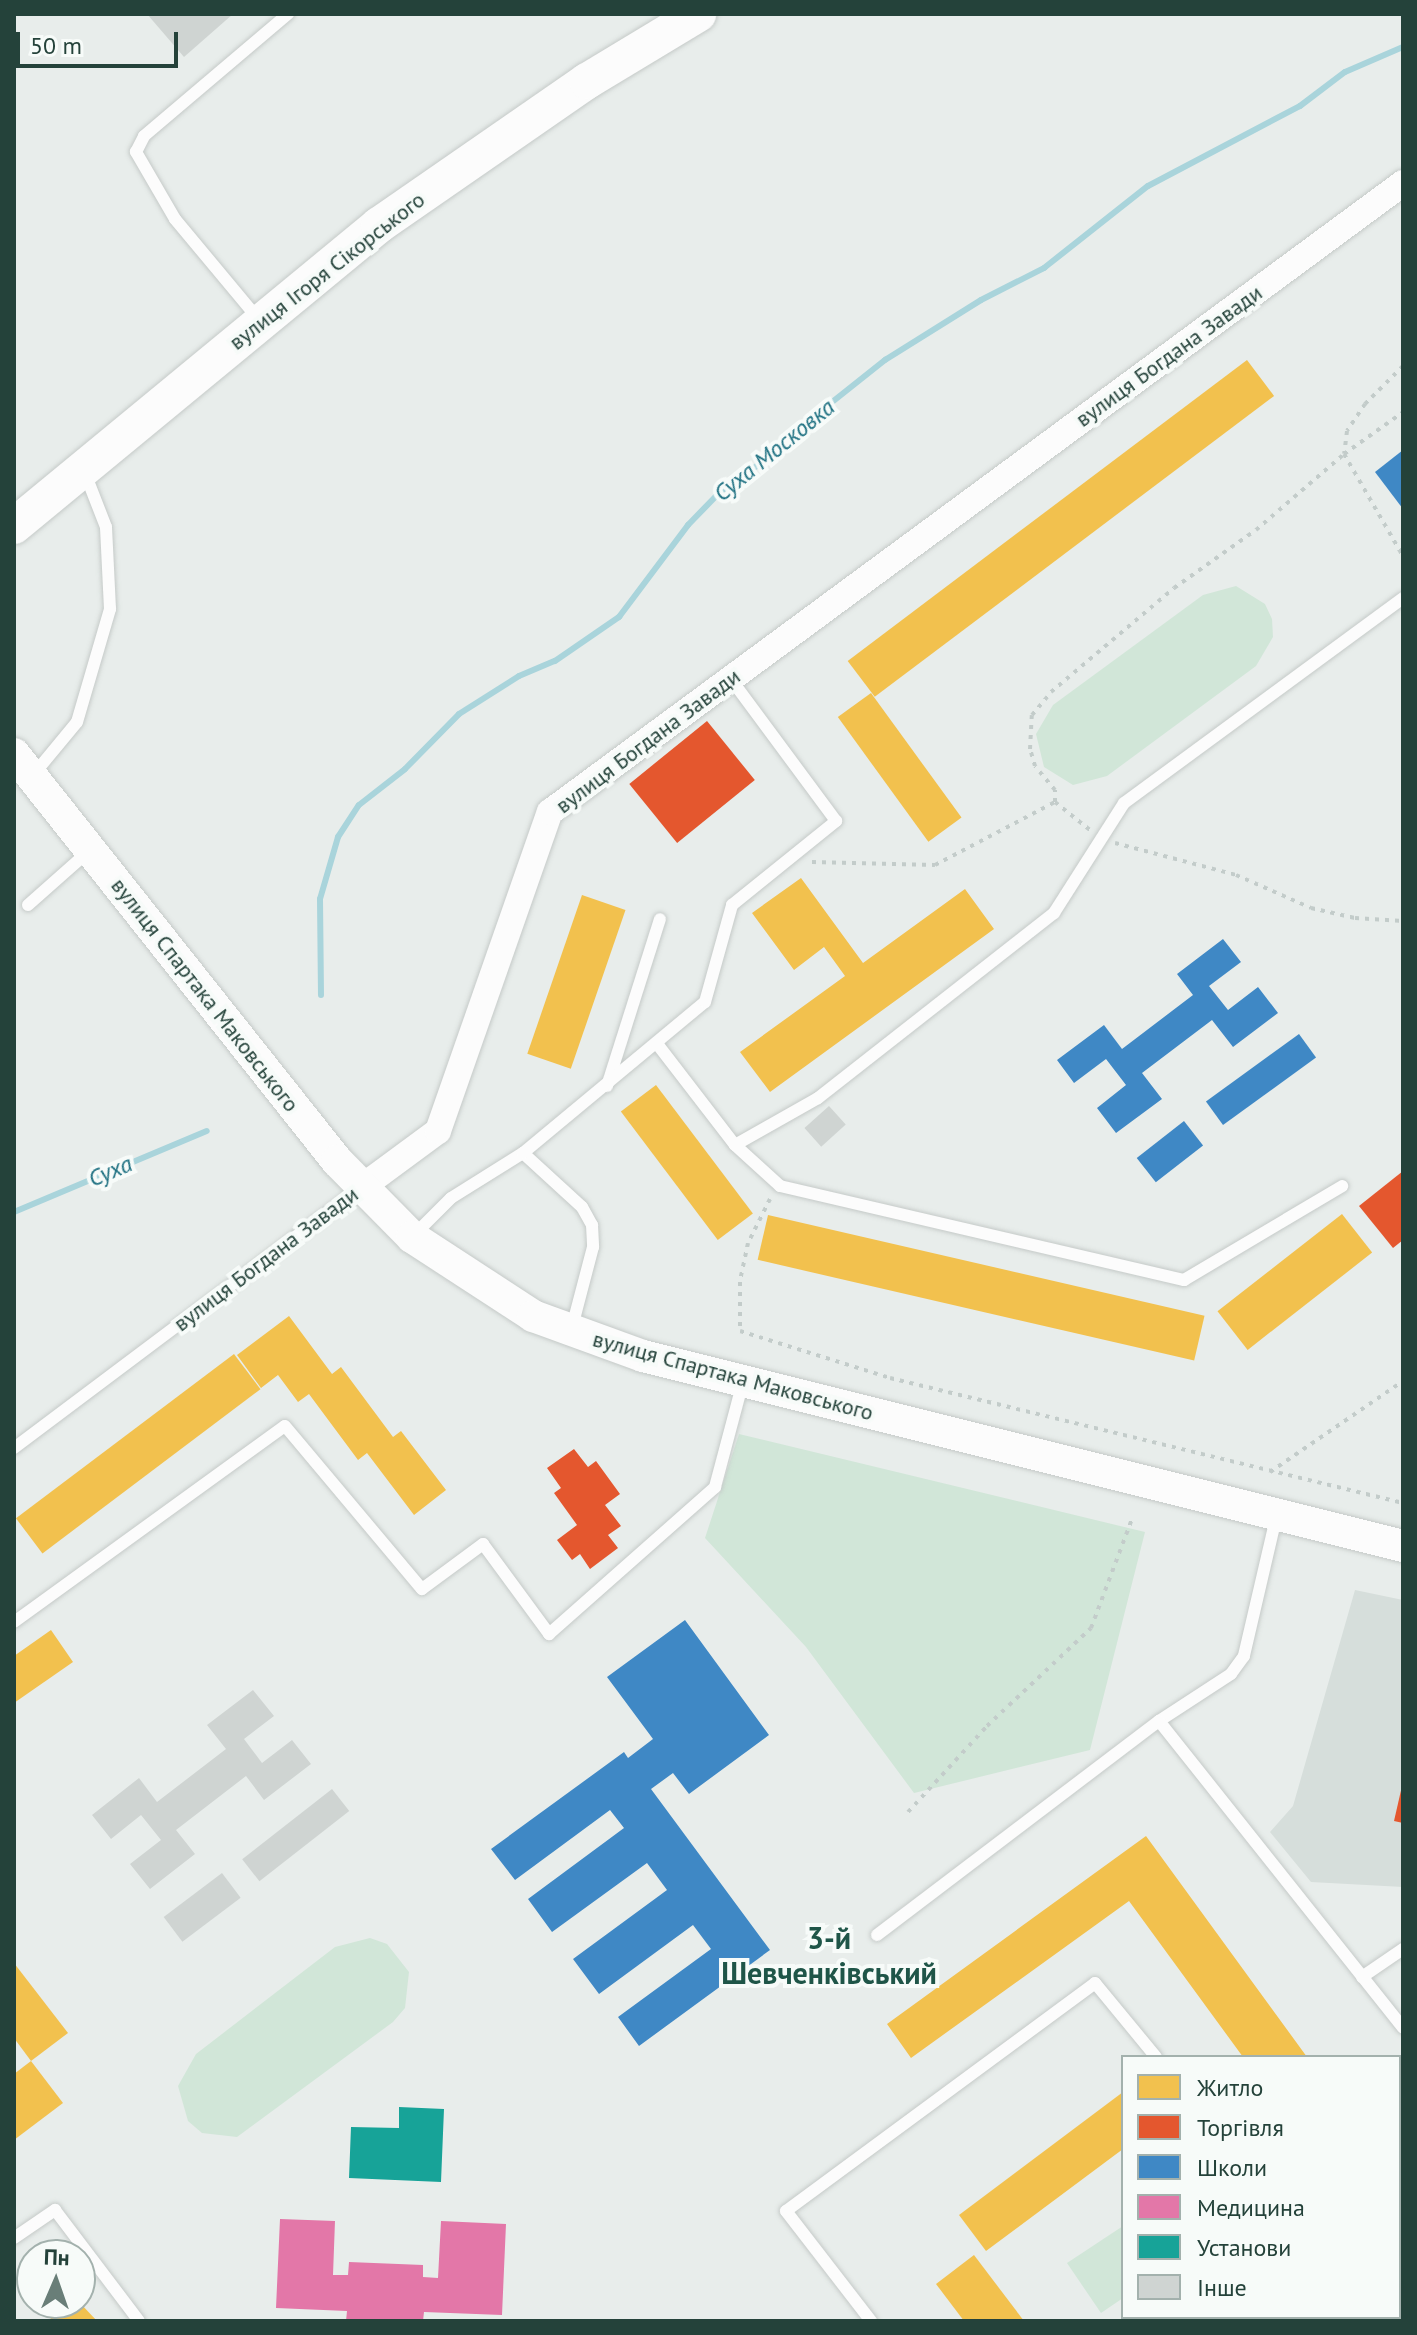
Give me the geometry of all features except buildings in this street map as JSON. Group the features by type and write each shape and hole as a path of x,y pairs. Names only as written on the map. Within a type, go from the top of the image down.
{"main road":[{"name":"вулиця Ігоря Сікорського","path":"14,526 379,225 587,81 698,14"}],"street":[{"name":"вулиця Богдана Завади","path":"362,1187 438,1131 550,812 1403,183"},
{"name":"вулиця Спартака Маковського","path":"23,765 362,1187 412,1237 533,1316 643,1356 1403,1546"}],"lane":[{"path":"261,322 175,219 136,152 144,136 288,14"},
{"path":"23,765 77,722 110,609 106,527 83,469"},
{"path":"735,1145 818,1098 1054,913 1124,803 1403,598"},
{"path":"412,1237 451,1198 523,1153 658,1045 705,1002 732,905 836,821 731,679"},
{"path":"28,905 90,850"},
{"path":"607,1086 660,919"},
{"path":"658,1045 735,1145 780,1186 1184,1280 1342,1186"},
{"path":"523,1153 582,1207 592,1225 593,1247 570,1330"},
{"name":"вулиця Богдана Завади","path":"14,1448 362,1187"},
{"path":"14,1622 285,1426 422,1589 483,1544 549,1634 715,1487 743,1382"},
{"path":"877,1935 1159,1721 1231,1674 1244,1656 1277,1514"},
{"path":"1159,1721 1403,2028"},
{"path":"1362,1977 1403,1949"},
{"path":"871,2321 786,2211 1095,1983 1154,2055"},
{"path":"14,2238 55,2210 139,2321"}],"path":[{"path":"1403,366 1365,404 1347,431 1344,454 1403,556"},
{"path":"1055,802 1055,790 1035,766 1030,749 1032,715 1051,692 1174,588 1256,530 1344,454 1403,412"},
{"path":"1055,802 1101,839 1236,875 1311,908 1355,918 1403,921"},
{"path":"806,862 935,865 1055,802"},
{"path":"780,1186 748,1243 740,1282 740,1331 890,1378 1403,1503"},
{"path":"1270,1472 1403,1381"},
{"path":"908,1812 987,1726 1091,1628 1132,1519"}],"shaded area":[{"path":"1355,1590 1403,1600 1403,1887 1311,1882 1270,1832 1293,1806"}],"green space":[{"path":"1236,586 1265,604 1272,619 1273,637 1256,666 1107,776 1073,785 1044,767 1036,734 1053,705 1203,595"},
{"path":"739,1434 1145,1532 1090,1750 914,1793 806,1647 705,1538"},
{"path":"370,1938 387,1944 409,1972 405,2008 393,2022 237,2137 202,2133 188,2121 178,2086 196,2054 335,1947"},
{"path":"1121,2227 1121,2299 1101,2313 1067,2263"}],"waterway":[{"name":"Суха Московка","path":"321,995 320,899 338,837 359,805 405,769 459,714 519,676 555,661 619,617 688,525 721,491 785,446 807,422 885,360 981,300 1044,268 1148,186 1300,106 1345,72 1403,47"},
{"name":"Суха","path":"14,1212 207,1131"}],"district":[{"name":"3-й Шевченківський","path":"829,1955"}]}
